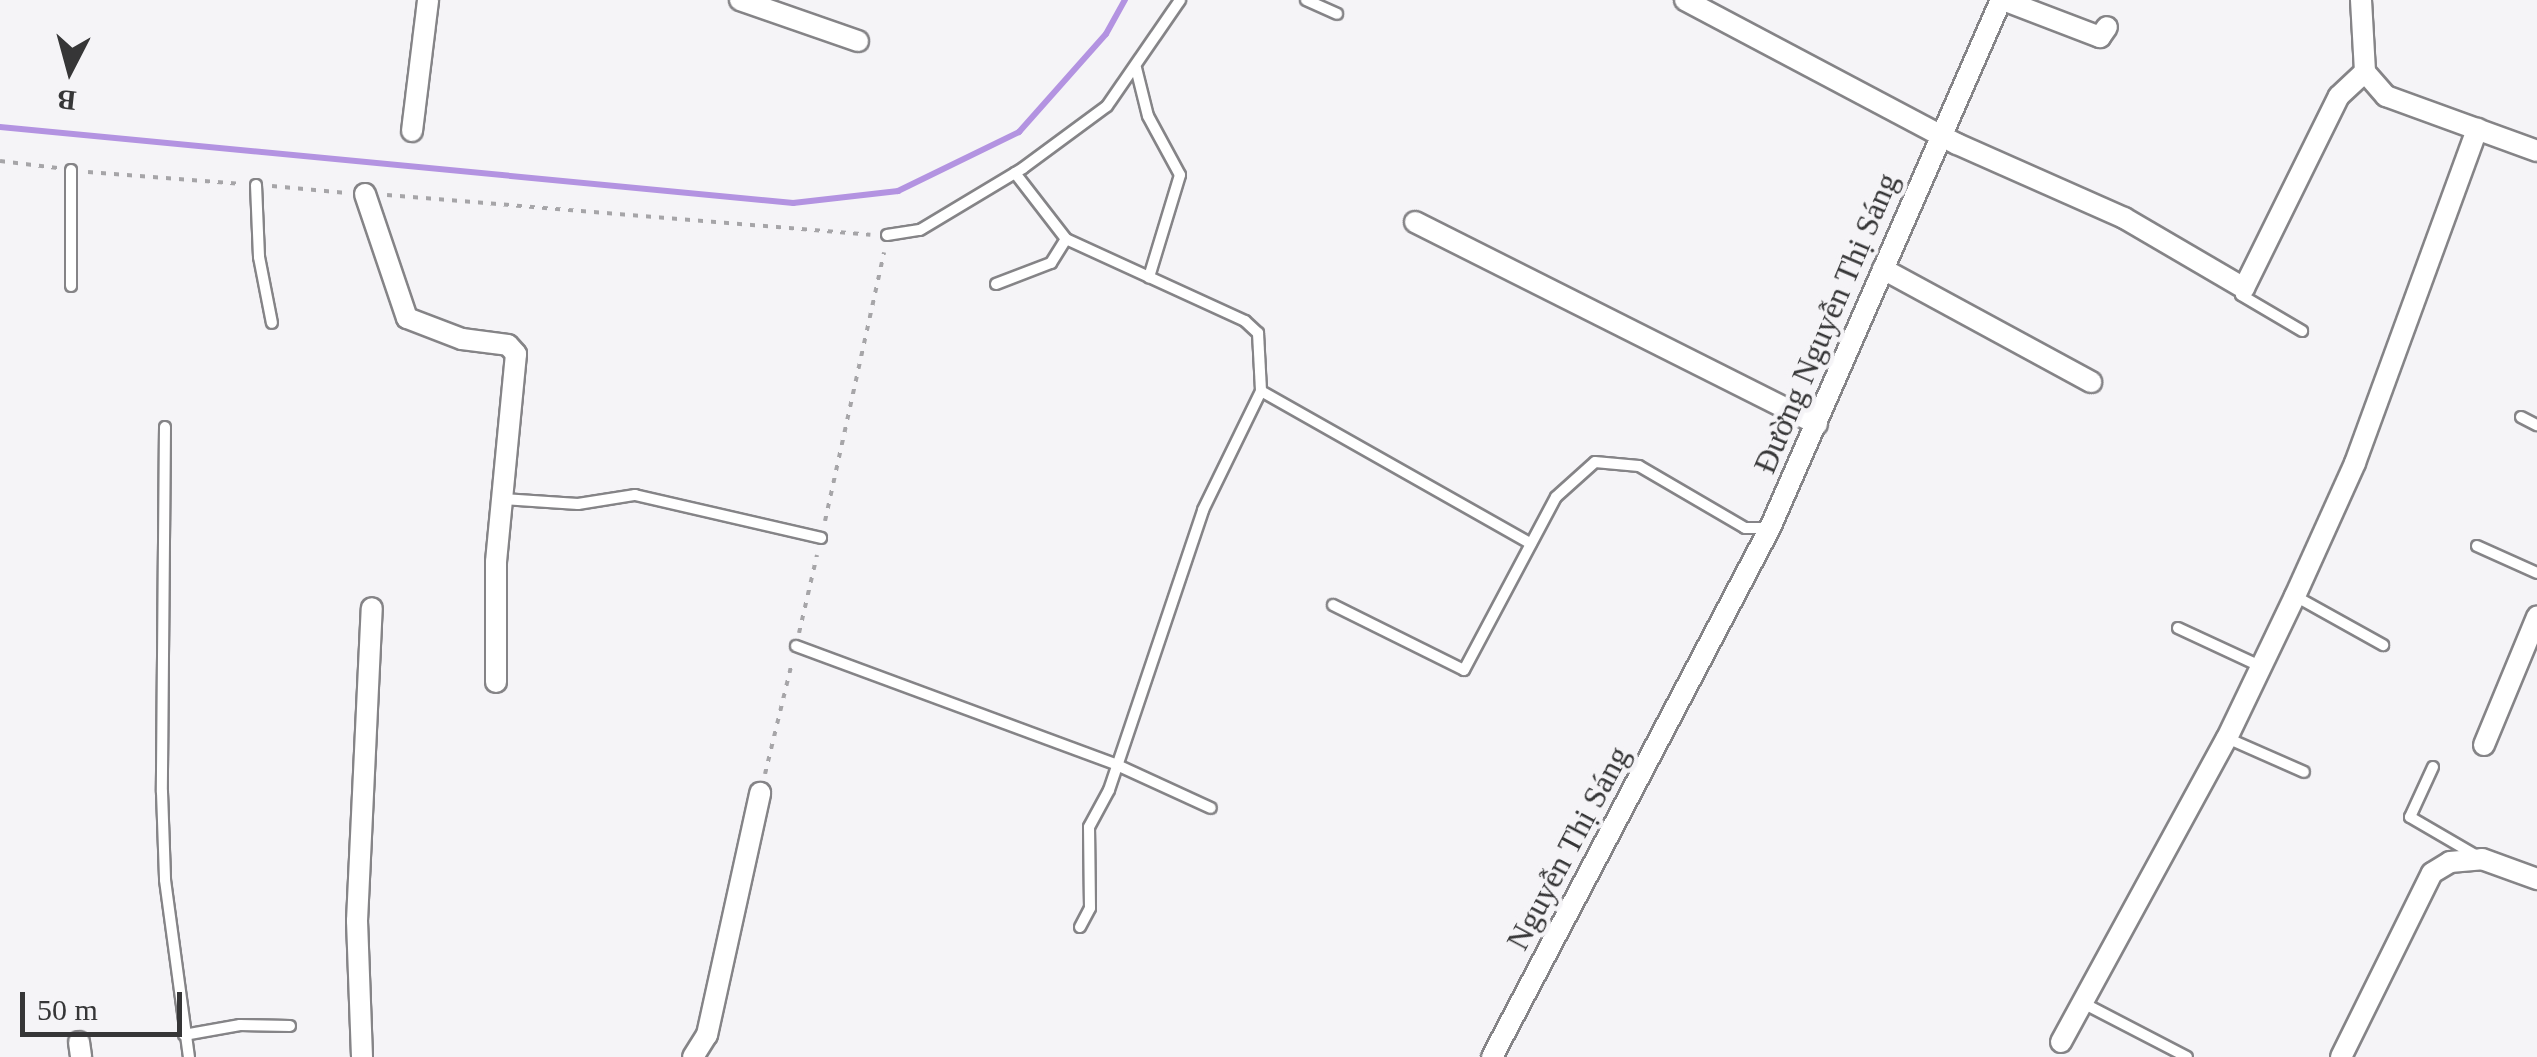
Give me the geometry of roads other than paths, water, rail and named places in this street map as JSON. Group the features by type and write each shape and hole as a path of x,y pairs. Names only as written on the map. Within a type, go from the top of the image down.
{"street":[{"path":"412,131 428,0"},
{"path":"740,0 858,41"},
{"path":"1685,0 1940,135 2124,218 2244,288 2338,96 2365,72"},
{"path":"2002,0 2100,37 2107,26"},
{"name":"Đường Nguyễn Thị Sáng","path":"1698,666 1770,528 2002,0"},
{"path":"2361,0 2365,72 2386,96 2537,151"},
{"path":"2062,1042 2227,738 2295,596 2362,445 2477,129"},
{"path":"365,194 407,318 462,339 508,345 516,354 501,499 496,682"},
{"path":"1415,222 1817,424"},
{"path":"1883,269 2091,382"},
{"path":"362,1057 357,922 372,608"},
{"path":"2484,746 2537,618"},
{"name":"Nguyễn Thị Sáng","path":"1492,1057 1698,666"},
{"path":"693,1057 708,1035 760,794"},
{"path":"2341,1057 2432,874 2450,862 2482,859 2537,880"}],"lane":[{"path":"887,235 920,230 1015,173 1107,106 1180,0"},
{"path":"1306,0 1337,14"},
{"path":"1136,68 1148,116 1180,175 1148,277"},
{"path":"71,170 71,286"},
{"path":"1015,173 1066,239 1246,320 1258,333 1261,391 1202,510 1117,765 1089,827 1090,908 1080,927"},
{"path":"256,185 258,257 272,324"},
{"path":"996,284 1051,263 1066,239"},
{"path":"2244,288 2240,295 2302,331"},
{"path":"1261,391 1531,544"},
{"path":"2521,417 2537,425"},
{"path":"166,427 162,792 189,1057"},
{"path":"1334,605 1464,670 1556,497 1595,462 1639,466 1744,528 1770,528"},
{"path":"501,499 578,504 635,494 820,538"},
{"path":"2477,546 2537,572"},
{"path":"2295,596 2383,644"},
{"path":"2178,628 2262,666"},
{"path":"796,646 1117,765 1211,808"},
{"path":"2227,738 2304,772"},
{"path":"2432,766 2410,818 2482,859"},
{"path":"2082,1002 2187,1057"},
{"path":"184,1034 240,1025 290,1026"}],"waterway":[{"path":"0,127 793,203 898,191 1019,132 1106,34 1125,0"}]}
